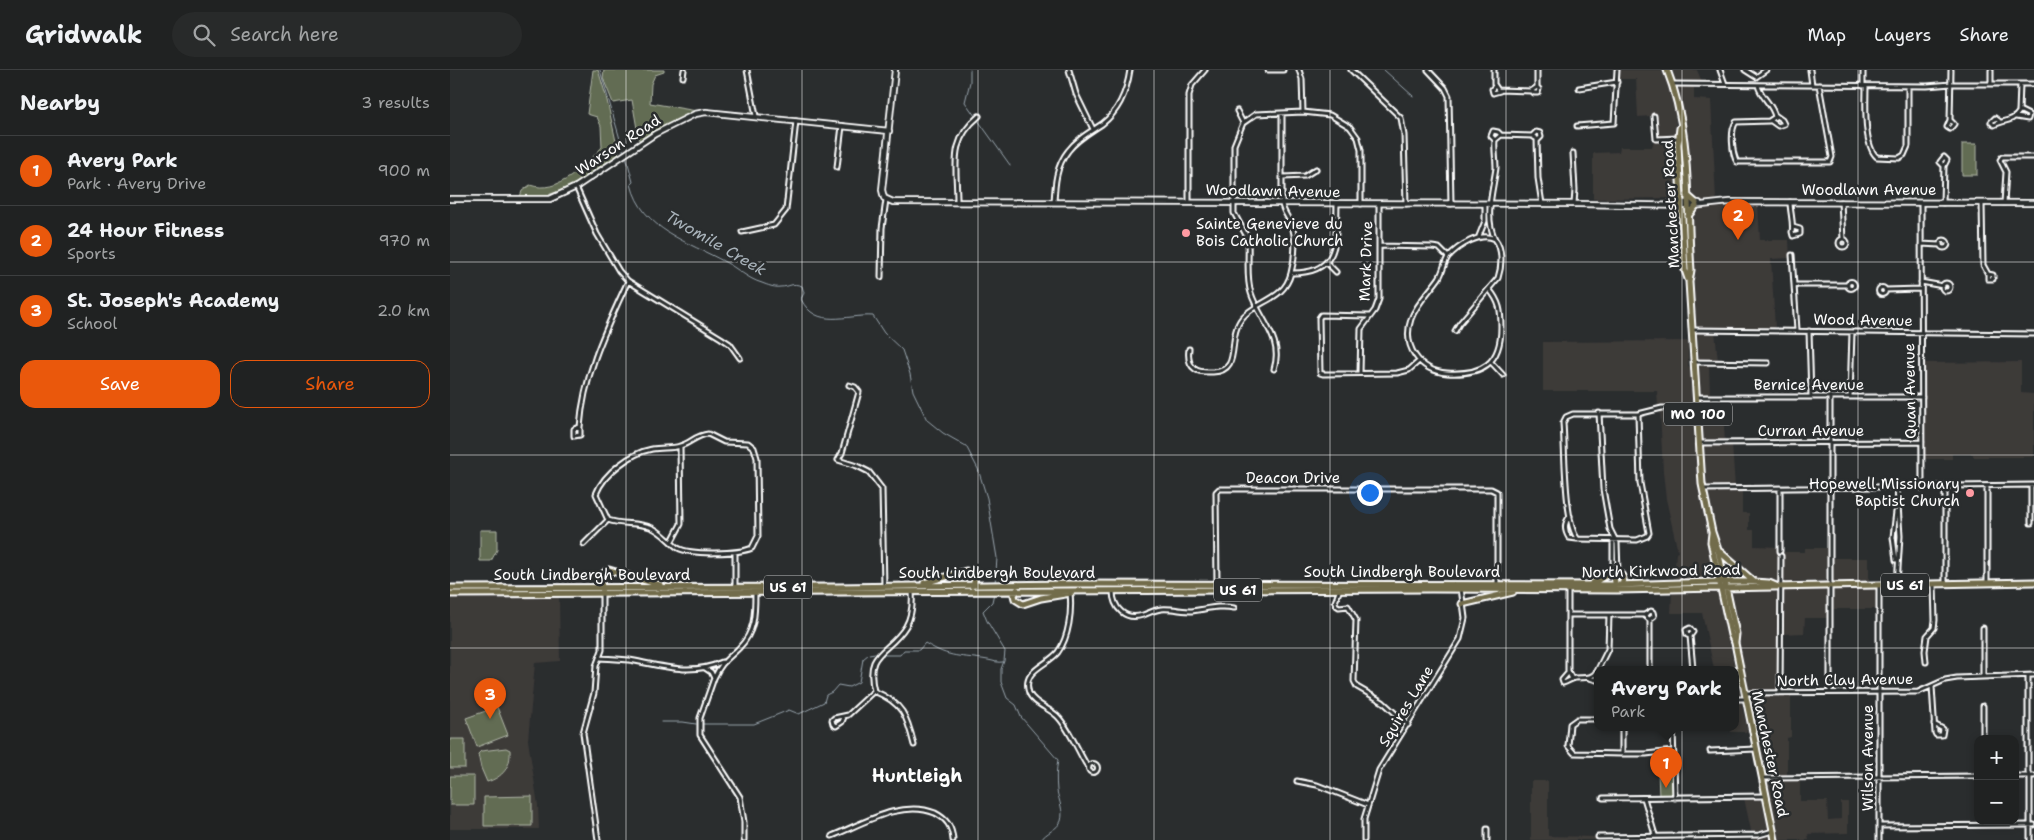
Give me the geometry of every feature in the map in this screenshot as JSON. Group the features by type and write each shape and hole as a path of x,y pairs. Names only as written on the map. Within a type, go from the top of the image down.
{"main road":[{"name":"Manchester Road","path":"1667,70 1678,103 1683,138 1684,205 1691,270 1689,282 1702,489 1718,550 1723,589 1736,634 1735,643 1745,696 1775,840"},
{"name":"Manchester Road","path":"1680,126 1678,138 1684,192"},
{"path":"1684,192 1696,205 1685,216 1672,204 1684,192"},
{"name":"Manchester Road","path":"1712,532 1711,542 1722,582"},
{"path":"1718,550 1753,582"},
{"path":"602,590 604,573 612,570 668,587"},
{"path":"913,588 966,572 972,573 975,581 974,585 967,591"},
{"path":"1615,572 1622,576 1622,585"},
{"path":"1584,585 1601,580 1615,572"},
{"path":"1615,572 1616,588"},
{"name":"North Kirkwood Road","path":"1544,587 1584,585 1616,588 1622,585 1722,582 1769,583 1779,586"},
{"name":"North Kirkwood Road","path":"1544,587 1568,591 1616,588 1723,589 1779,586 2034,582"},
{"path":"1023,584 1016,590 1015,599 1023,604 1078,590"},
{"name":"South Lindbergh Boulevard","path":"1002,588 1023,584 1461,586 1525,590 1544,587"},
{"name":"South Lindbergh Boulevard","path":"450,594 668,587 884,586 967,591 987,588 1016,590 1340,589 1497,584 1544,587"},
{"name":"South Lindbergh Boulevard","path":"450,588 755,592 974,585 987,588"},
{"path":"1462,604 1525,590"}],"street":[{"path":"683,77 684,70"},
{"path":"747,70 756,116"},
{"path":"881,277 885,199 882,190 896,70"},
{"path":"1069,70 1076,94 1093,129"},
{"path":"1054,202 1054,185 1060,164 1067,152 1077,141 1115,112 1126,89 1130,70"},
{"path":"1189,202 1189,96 1192,85 1204,70"},
{"path":"1268,70 1282,70"},
{"path":"1299,70 1302,78 1303,112"},
{"path":"1352,70 1401,118 1404,135 1406,204"},
{"path":"1494,70 1495,86 1500,91 1535,89 1537,70"},
{"path":"1577,126 1614,123 1618,70"},
{"path":"1720,70 1725,84"},
{"path":"1745,70 1756,77"},
{"path":"1756,77 1766,70"},
{"path":"1810,70 1812,85"},
{"path":"1863,70 1866,122 1872,150 1877,157 1899,158 1904,156 1908,146 1908,86"},
{"path":"1950,120 1951,70"},
{"path":"1991,70 1991,83"},
{"path":"1431,71 1450,96 1451,204"},
{"path":"1756,77 1758,90 1784,124 1778,126 1770,121 1736,122 1733,127 1736,161 1830,162 1832,157 1818,86"},
{"path":"1579,88 1617,82"},
{"path":"1673,84 1818,86 2034,84"},
{"path":"1999,122 2016,117 2019,110 2020,84"},
{"path":"2016,117 2028,120 2029,115 2019,110"},
{"path":"1237,111 1243,123"},
{"name":"Warson Road","path":"450,199 550,199 576,187 654,134 696,114 706,112 889,131"},
{"path":"1274,368 1276,345 1250,293 1248,242 1234,213 1234,145 1243,123 1256,114 1303,112 1330,115 1350,127 1358,138 1361,150 1361,204"},
{"path":"1189,348 1189,361 1196,370 1220,372 1225,370 1232,361 1233,337 1238,324 1248,313 1258,308 1283,289 1291,273 1294,233 1291,223 1283,211 1282,204 1282,113"},
{"path":"1770,121 1774,118 1775,114"},
{"path":"957,201 955,152 963,133 979,116"},
{"path":"1654,116 1656,139 1678,138"},
{"path":"742,232 774,224 786,210 796,121"},
{"path":"837,166 842,126"},
{"path":"1496,140 1491,136 1493,132 1498,132 1501,135 1532,136 1537,141 1538,178 1542,204"},
{"path":"1532,136 1536,132 1540,133 1541,137 1537,141"},
{"path":"1489,288 1500,306 1501,324 1500,347 1497,355 1491,362 1477,371 1449,373 1431,370 1418,362 1410,343 1411,318 1418,305 1440,276 1448,257 1479,236 1484,227 1496,168 1496,140 1501,135"},
{"path":"1572,153 1575,179 1574,204"},
{"path":"2004,203 2006,172 2000,160 2007,157 2034,157"},
{"path":"1943,204 1944,166"},
{"path":"1283,177 1305,176 1316,169"},
{"path":"576,187 597,234 619,271 628,281 730,344 740,358"},
{"name":"Woodlawn Avenue","path":"885,199 899,203 957,201 1684,205 1730,202 2034,203"},
{"path":"1790,202 1790,215 1793,227"},
{"path":"1841,202 1843,239"},
{"path":"1982,203 1983,265 1988,274"},
{"path":"1291,273 1310,272 1326,262 1336,243 1337,204"},
{"name":"Mark Drive","path":"1360,373 1361,329 1378,305 1379,299 1379,204"},
{"path":"1455,331 1500,272 1500,251 1491,226 1488,204"},
{"name":"Quan Avenue","path":"1921,204 1922,488"},
{"path":"1484,236 1491,226"},
{"path":"1479,236 1495,239"},
{"path":"1921,244 1940,244"},
{"path":"1379,246 1439,248 1448,257"},
{"path":"1792,255 1797,330"},
{"path":"1326,262 1336,272"},
{"path":"580,428 584,392 590,370 628,281"},
{"path":"1921,282 1943,286"},
{"path":"1794,285 1848,285"},
{"path":"1885,290 1921,289"},
{"path":"1370,316 1321,315 1319,318 1320,373 1397,373 1409,370 1418,362"},
{"name":"Wood Avenue","path":"1692,330 2034,334"},
{"path":"1809,331 1811,396"},
{"path":"1850,397 1852,332"},
{"path":"1491,362 1503,375"},
{"path":"1694,362 1768,363"},
{"path":"849,385 855,387 859,392 842,454 838,460 869,472 882,489 884,586"},
{"path":"1830,396 1830,692"},
{"name":"Bernice Avenue","path":"1697,397 1922,397"},
{"path":"1578,539 1573,531 1567,500 1563,423 1566,417 1573,414 1638,414 1662,408 1698,408"},
{"path":"1599,413 1603,489 1613,538 1617,543 1615,572"},
{"path":"1570,516 1565,526 1567,534 1572,539 1613,538 1637,540 1649,533 1640,483 1638,414"},
{"path":"708,434 724,442 748,443 755,451 757,458 758,536 752,548 736,552 687,551 679,548 652,528 642,525 616,523 608,520 596,494 600,484 618,467 642,452 656,448 680,446 699,435 708,434"},
{"name":"Curran Avenue","path":"1700,443 1922,442"},
{"path":"672,542 681,524 680,446"},
{"path":"1702,489 2033,486 2031,523"},
{"path":"1986,583 1987,487"},
{"path":"1896,585 1894,537 1897,488"},
{"path":"1945,488 1945,584"},
{"name":"Deacon Drive","path":"1217,585 1215,527 1216,492 1219,489 1495,490 1497,492 1497,584"},
{"path":"1780,489 1780,692"},
{"path":"584,544 608,520"},
{"path":"735,587 736,552"},
{"name":"Wilson Avenue","path":"1879,585 1879,840"},
{"path":"1926,662 1927,636 1934,628 1934,585"},
{"name":"Squires Lane","path":"1364,840 1364,819 1379,770 1460,639 1465,618 1461,586"},
{"path":"874,691 872,675 874,660 906,625 912,611 913,588"},
{"path":"1340,589 1335,602 1336,605 1339,607 1348,606 1355,617 1353,675 1357,686 1383,702 1408,725"},
{"path":"598,840 583,733 594,694 596,666 601,658 602,590"},
{"path":"1113,590 1116,607 1122,613 1132,617 1164,608 1192,610 1212,607 1234,608"},
{"path":"1568,591 1568,673 1572,679"},
{"path":"601,658 686,670 706,668 722,662 740,647 751,632 755,618 755,592"},
{"path":"1070,593 1070,614 1064,638 1058,652 1034,669 1028,680 1029,692 1038,703 1057,716 1089,767"},
{"path":"1568,615 1644,615 1651,611 1653,612 1654,616 1650,619 1650,666"},
{"path":"1600,666 1608,649 1609,615"},
{"path":"1644,615 1650,619"},
{"path":"1983,628 1983,676"},
{"path":"1690,636 1693,666"},
{"path":"722,662 714,678 700,718 700,734 740,797 744,822 744,840"},
{"path":"706,668 714,678"},
{"path":"1568,673 1563,678 1563,682 1572,679 1589,678 1594,674"},
{"name":"North Clay Avenue","path":"1739,698 1780,692 1918,692 1951,679 1983,676 2034,676"},
{"path":"2028,676 2028,773 2032,776 2032,825 2030,840"},
{"path":"1932,686 1934,724"},
{"path":"844,717 857,709 874,691"},
{"path":"874,691 894,700 900,706 908,719 914,745"},
{"path":"1983,706 1983,735"},
{"path":"1594,719 1576,719 1570,724 1568,746 1570,750 1579,754 1646,754 1673,751"},
{"path":"1622,731 1622,754"},
{"path":"1673,731 1675,798"},
{"path":"1710,751 1756,748"},
{"path":"1762,778 1974,776"},
{"path":"2019,776 2032,776"},
{"path":"1297,781 1317,785 1368,805"},
{"path":"1603,798 1766,796"},
{"path":"1644,798 1655,835"},
{"path":"832,836 887,814 922,809 942,816 948,822 953,840"},
{"path":"1879,826 2032,825"},
{"path":"1487,829 1487,840"},
{"path":"1598,838 1655,835 1759,835 1773,831"}],"shaded area":[{"path":"1620,70 1662,70 1674,101 1676,125 1673,149 1676,194 1670,198 1593,199 1593,153 1619,152 1620,147 1652,147 1654,141 1651,116 1638,117 1636,79 1620,79"},
{"path":"1671,70 1697,70 1702,82 1676,82"},
{"path":"1694,86 1694,99 1711,100 1716,200 1698,201 1690,198 1682,108 1678,91 1679,87"},
{"path":"1758,204 1760,240 1789,240 1790,258 1771,259 1775,328 1698,327 1696,325 1689,218 1694,209 1700,207"},
{"path":"1715,331 1718,361 1699,360 1697,332"},
{"path":"1688,341 1688,366 1690,367 1694,403 1692,406 1658,407 1657,391 1543,391 1543,342"},
{"path":"2021,362 2021,393 2034,394 2034,457 1973,457 1973,454 1952,454 1952,459 1923,459 1923,363"},
{"path":"1709,364 1710,395 1701,395 1698,366"},
{"path":"1702,398 1722,398 1725,441 1703,440 1700,400"},
{"path":"1689,410 1695,412 1698,481 1715,574 1714,579 1674,580 1676,553 1678,552 1666,499 1660,411"},
{"path":"1704,444 1732,444 1735,487 1709,487 1706,485"},
{"path":"1711,490 1742,491 1742,513 1749,513 1749,530 1754,530 1754,546 1779,547 1778,581 1753,579 1721,551 1708,493"},
{"path":"1805,548 1828,548 1826,581 1784,582 1782,578 1782,552 1805,552"},
{"path":"1831,558 1869,558 1869,582 1834,582 1832,580"},
{"path":"1787,589 1826,589 1828,592 1828,618 1805,618 1804,633 1782,634 1782,592"},
{"path":"1833,589 1876,589 1878,609 1831,609"},
{"path":"1773,590 1779,593 1779,690 1751,690 1748,688 1730,593"},
{"path":"1672,592 1719,593 1734,666 1713,666 1702,613 1671,613"},
{"path":"450,596 559,596 560,661 535,663 528,740 538,805 539,829 450,829"},
{"path":"1752,694 1791,694 1791,737 1787,738 1787,776 1767,775 1750,697"},
{"path":"1739,702 1741,702 1748,732 1731,732 1739,731"},
{"path":"1768,779 1800,779 1800,801 1827,801 1828,820 1841,819 1841,802 1848,802 1848,833 1808,834 1809,840 1779,840 1767,784"},
{"path":"1531,781 1548,781 1548,836 1597,837 1597,840 1531,840"},
{"path":"1744,798 1762,798 1771,840 1753,840"}],"green space":[{"path":"593,70 598,70 606,96 619,155 567,188 544,196 520,197 522,191 530,185 540,187 551,186 570,177 602,147 601,126 597,117 587,114"},
{"path":"604,70 664,70 664,72 655,75 651,84 650,103 697,111 639,140 632,100 613,103 603,78"},
{"path":"1962,144 1977,144 1977,175 1962,175"},
{"path":"480,530 497,530 497,550 491,561 480,561"},
{"path":"497,707 508,735 477,747 466,718"},
{"path":"450,739 465,739 465,768 450,768"},
{"path":"506,748 510,750 510,756 505,771 487,782 478,754 481,751"},
{"path":"1662,764 1673,764 1673,797 1659,797 1658,772"},
{"path":"450,776 474,776 474,805 450,805"},
{"path":"532,796 532,826 484,826 484,797"}],"waterway":[{"name":"Twomile Creek","path":"600,70 624,153"},
{"path":"970,70 970,82 965,102 1010,165"},
{"path":"1384,70 1413,96"},
{"name":"Twomile Creek","path":"626,156 633,182 631,184 637,200 645,213 669,233 757,281 776,287 802,286 804,293 801,299 807,309 815,314 833,318 873,316 884,333 902,350 910,374 913,391 927,420 943,433 966,446 978,469 987,498 997,558 995,584"},
{"name":"Twomile Creek","path":"994,593 992,602 983,611 1005,651 1001,669 1001,682 1007,698 1016,705 1021,717 1058,760 1056,783 1062,817 1057,827 1041,840"},
{"path":"882,655 900,655 904,650 919,650 925,643 942,652 956,656 1003,662"},
{"path":"702,724 754,724 789,710 799,714 824,702 826,695 832,692 838,685 849,687 859,682 863,659 869,654 875,653"},
{"path":"661,722 696,724"}],"place":[{"name":"Sainte Genevieve du Bois Catholic Church","path":"1186,233"},
{"name":"24 Hour Fitness","path":"1738,240"},
{"name":"Hopewell Missionary Baptist Church","path":"1970,493"},
{"name":"St. Joseph's Academy","path":"490,719"},
{"name":"Avery Park","path":"1666,788"}],"district":[{"name":"Huntleigh","path":"917,776"}]}
